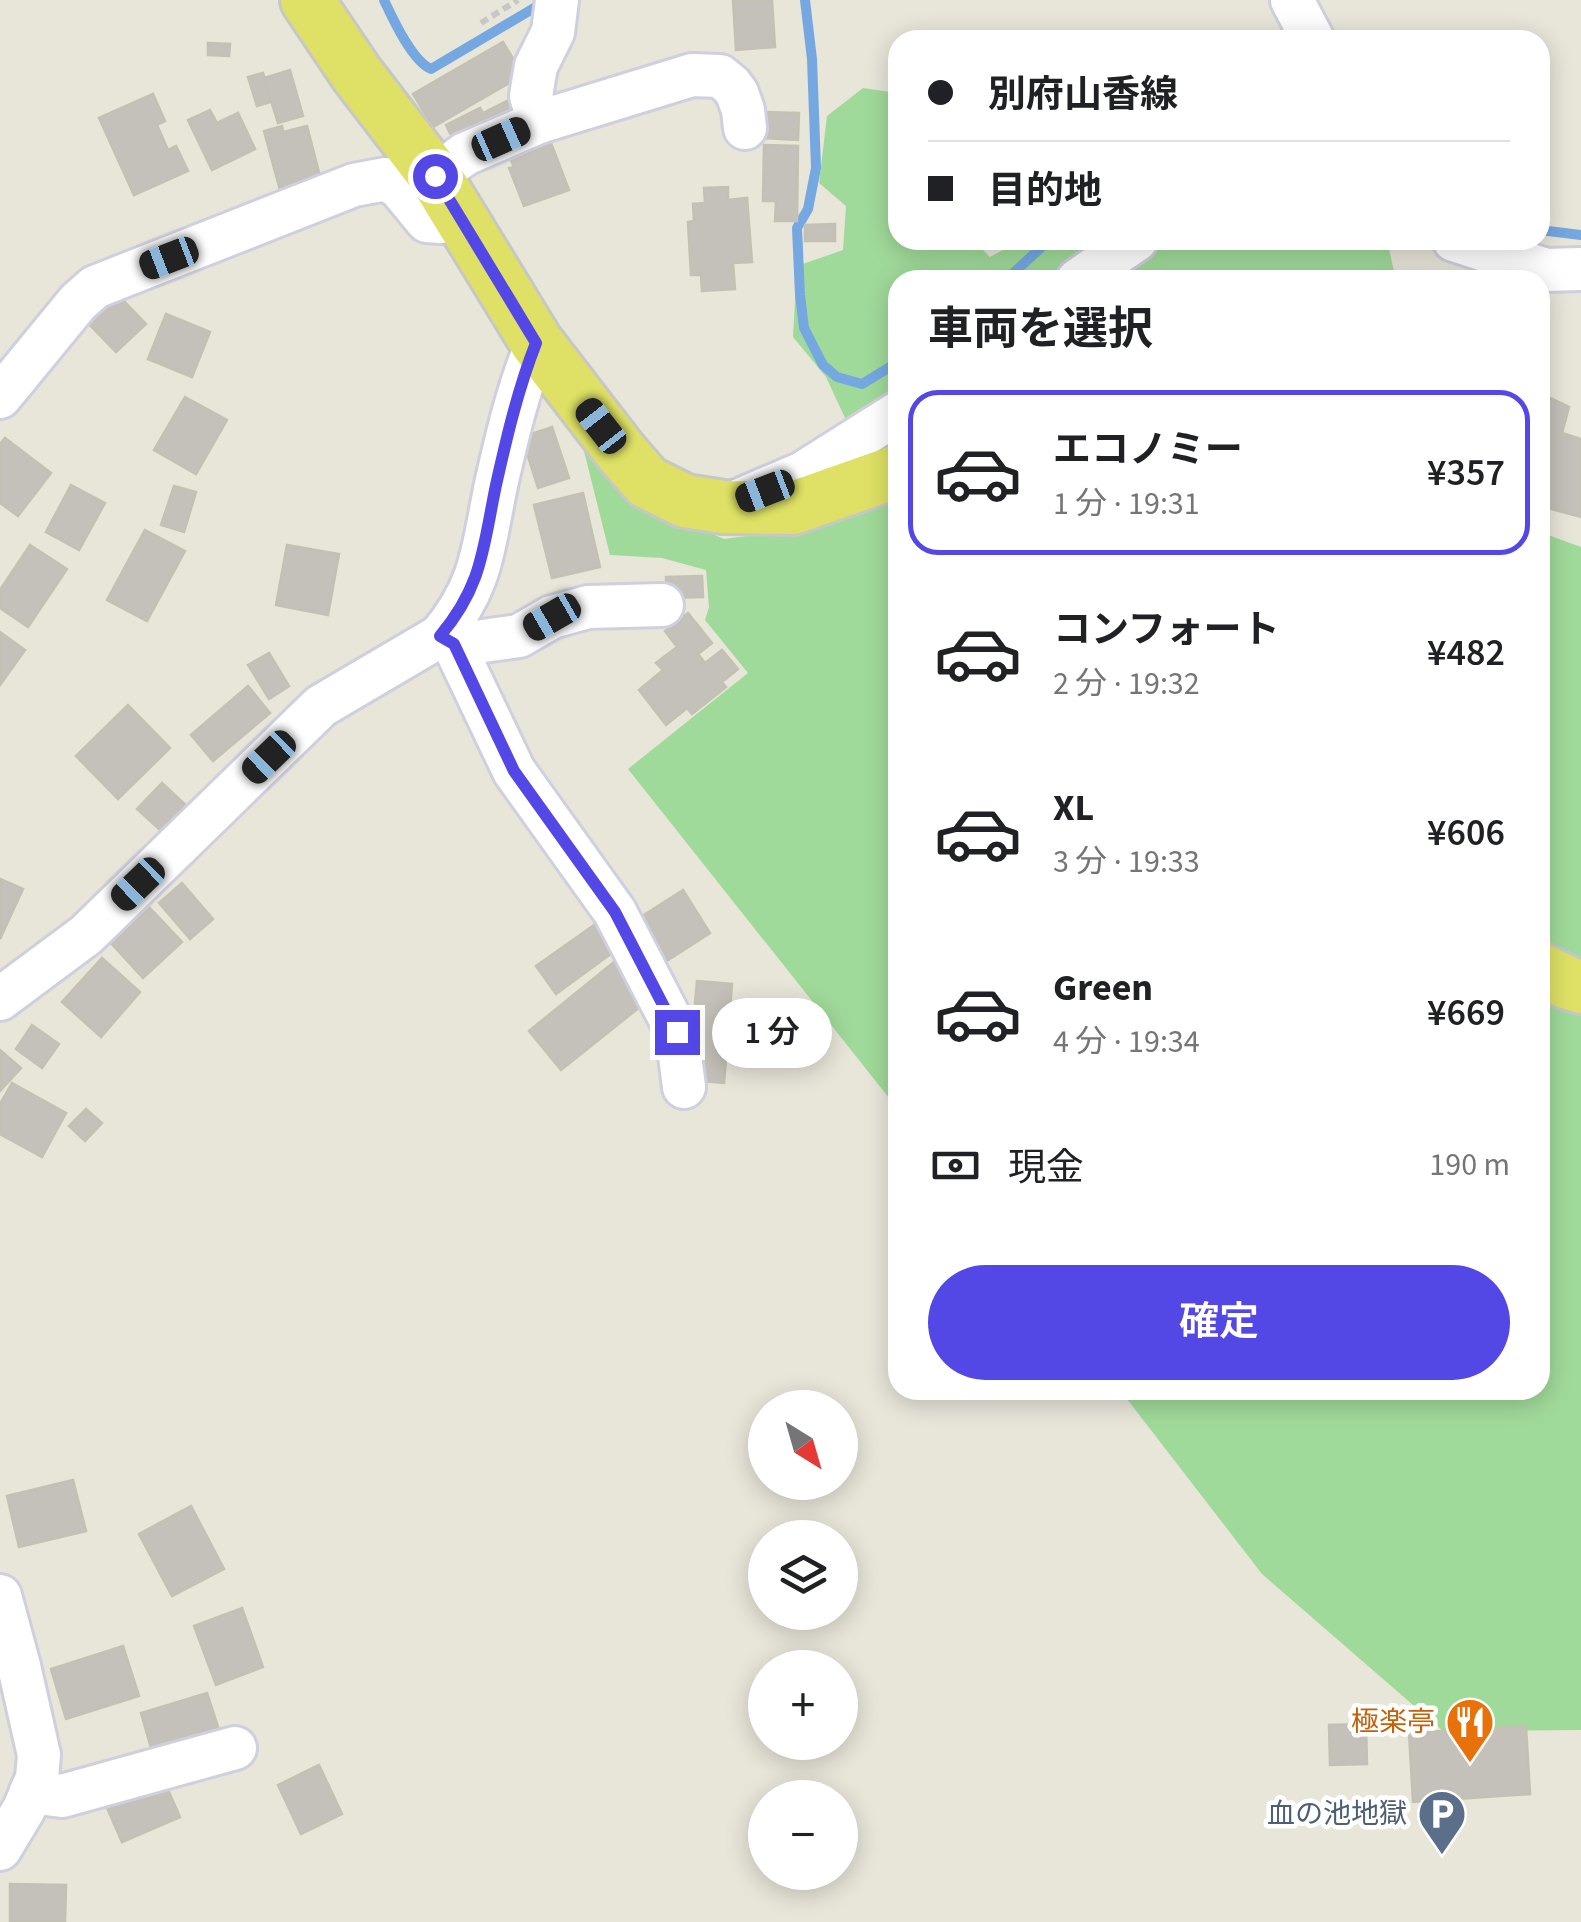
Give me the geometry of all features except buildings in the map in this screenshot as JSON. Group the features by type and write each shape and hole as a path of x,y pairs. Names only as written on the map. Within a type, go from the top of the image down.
{"main road":[{"path":"307,0 446,193 536,343 647,482 685,501 724,507 793,508 888,475"},
{"path":"1550,974 1581,987"}],"street":[{"path":"539,122 531,96 536,66 552,32 557,0"},
{"path":"1292,0 1308,30"},
{"path":"0,398 78,302 95,287 354,185 386,179 400,186 427,220 442,222 446,193 465,154 539,122 692,75 720,76 731,86 737,93 745,128"},
{"path":"1092,270 1122,250"},
{"path":"1485,250 1546,270 1581,269"},
{"path":"447,640 486,545 513,410 536,343"},
{"path":"724,507 803,473 888,419"},
{"path":"0,999 86,936 321,706 447,640 519,636 552,617 588,606 662,605"},
{"path":"447,640 514,771 615,912 677,1032 684,1087"},
{"path":"0,1596 39,1755 37,1778 24,1810 0,1848"},
{"path":"31,1792 62,1796 235,1748"}],"path":[{"path":"480,23 518,0"}],"green space":[{"path":"863,88 888,92 888,250 983,250 990,257 1003,250 1389,250 1394,270 888,270 888,1097 628,769 748,673 705,620 709,607 706,570 662,558 610,555 582,443 611,480 649,507 724,539 830,525 866,463 826,377 793,337 797,266 843,250 846,206 819,183 827,116"},
{"path":"1550,536 1581,547 1581,1730 1443,1731 1262,1574 1128,1400 1550,1400"}],"waterway":[{"path":"384,0 410,49 431,69 546,1"},
{"path":"805,0 812,59 816,168 808,209 797,228 804,328 823,365 837,377 862,384 888,368"},
{"path":"1550,231 1581,235"},
{"path":"1017,270 1038,250"}],"place":[{"name":"極楽亭","path":"1470,1764"},
{"name":"血の池地獄","path":"1442,1856"}],"route":[{"path":"435,176 536,343 513,410 486,545 467,599 440,636 454,644 514,771 615,912 677,1032"}]}
